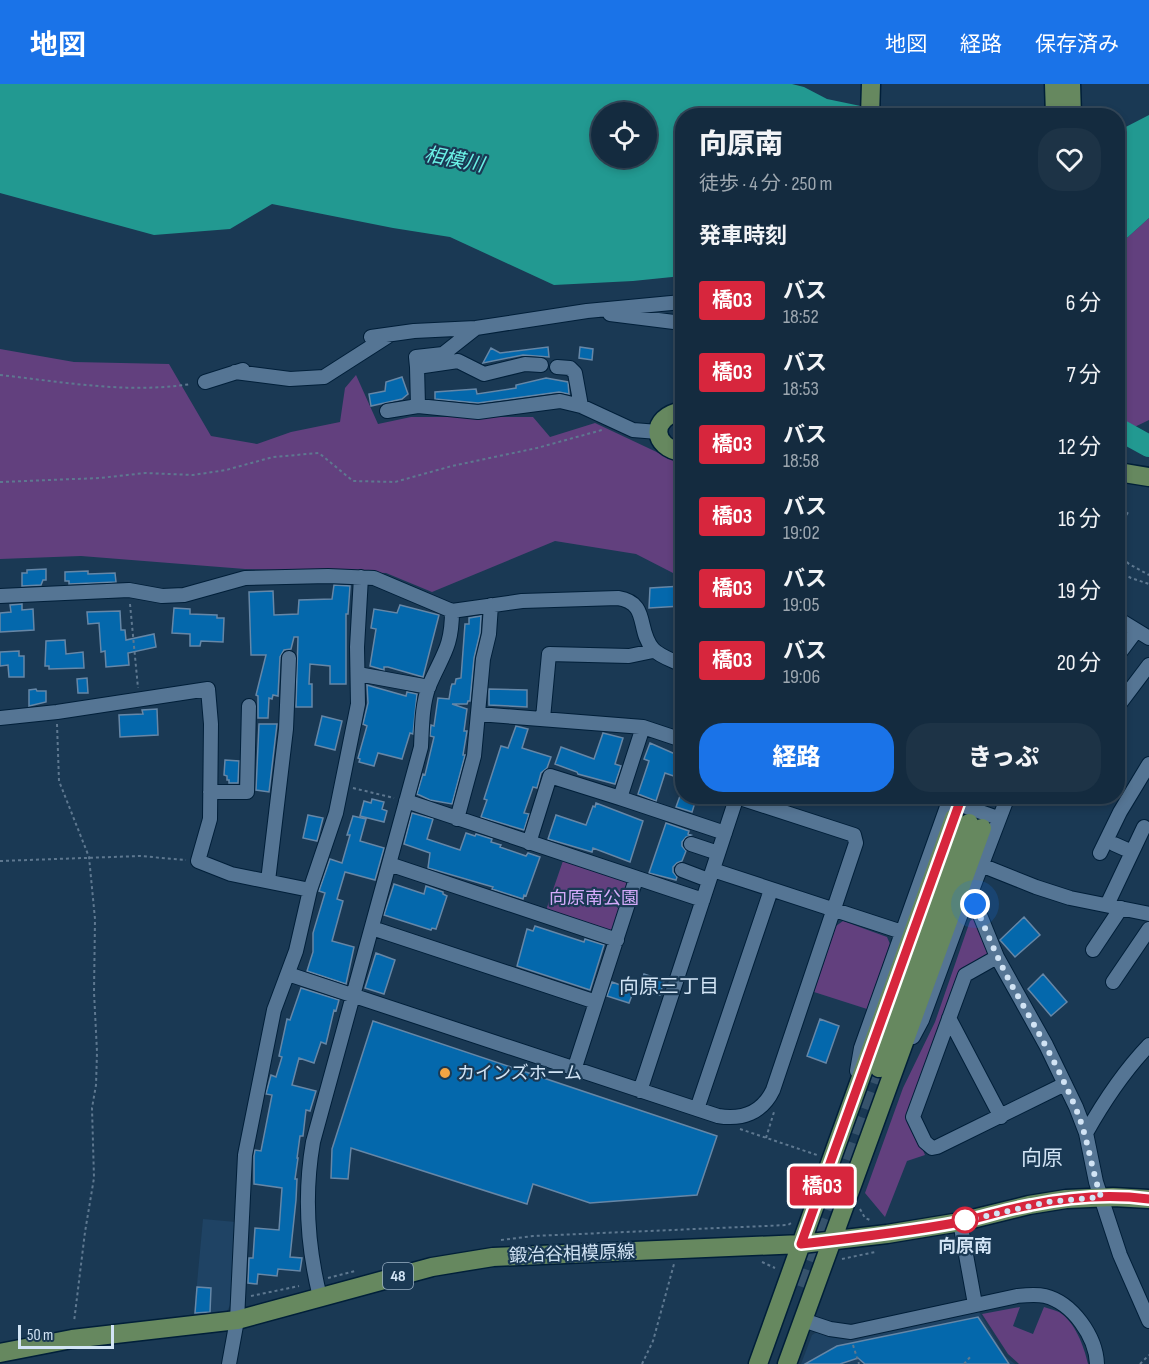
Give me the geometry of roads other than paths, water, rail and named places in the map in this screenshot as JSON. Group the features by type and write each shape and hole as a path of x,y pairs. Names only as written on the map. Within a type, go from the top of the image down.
{"main road":[{"path":"870,108 871,84"},
{"path":"1054,84 1055,108"},
{"path":"1071,84 1071,108"},
{"path":"675,413 667,415 660,423 658,432 661,440 675,449"},
{"path":"1125,473 1149,477"},
{"path":"758,1364 801,1244 820,1181 968,823 832,1241 787,1364"},
{"name":"鍛冶谷相模原線","path":"0,1353 72,1339 237,1320 432,1267 493,1257 801,1244 870,1237 960,1222 1038,1203 1101,1197 1149,1199"},
{"path":"774,1364 802,1287"}],"street":[{"path":"371,337 393,333 476,328 587,311 675,303"},
{"path":"587,311 675,322"},
{"path":"418,406 416,357 443,354 476,328"},
{"path":"235,372 290,379 324,377 393,333"},
{"path":"417,368 458,361 484,374 524,358 542,365"},
{"path":"205,382 252,367"},
{"path":"557,367 570,368 575,373 581,406"},
{"path":"387,411 418,406 478,412 560,401 581,406 633,430 658,432"},
{"path":"229,1364 237,1320 245,1155 274,1010 296,951 310,890 336,813 342,785 358,704 361,577"},
{"path":"0,596 129,590 162,596 184,595 245,578 361,577 375,578 452,611 522,601 618,598 630,600 638,609 647,640 653,651 675,662"},
{"path":"457,819 474,756 483,659 489,634 491,605"},
{"path":"320,1296 309,1236 307,1208 309,1167 353,993 420,747 429,687 450,641 452,611"},
{"path":"1125,624 1149,639"},
{"path":"1125,646 1136,631"},
{"path":"543,718 549,654 629,656 653,651"},
{"path":"268,881 286,729 290,658"},
{"path":"1125,697 1149,665"},
{"path":"358,674 429,687"},
{"path":"0,718 57,712 208,689 211,724 210,819 198,861 231,874 310,890"},
{"path":"210,792 247,792 249,706"},
{"path":"478,714 643,728 675,738"},
{"path":"620,798 643,728"},
{"path":"1125,804 1149,764"},
{"path":"529,843 550,776 725,833"},
{"path":"406,801 703,900"},
{"path":"640,1091 703,900 708,874 735,804"},
{"path":"288,974 353,993 574,1070 718,1116 741,1117 757,1111 770,1096 856,843 854,835 759,804"},
{"path":"849,1109 861,1048 944,804"},
{"path":"960,804 998,818"},
{"path":"885,1074 922,1020 1004,804"},
{"path":"1100,853 1125,804"},
{"path":"1093,950 1114,906 1132,852 1144,827"},
{"path":"691,844 712,851"},
{"path":"1114,844 1132,852"},
{"path":"389,864 617,940"},
{"path":"981,865 1036,888 1070,898 1149,914"},
{"path":"682,870 771,890 902,932"},
{"path":"574,1070 636,879"},
{"path":"698,1109 771,890"},
{"path":"971,893 997,957 1046,1045 1086,1133 1096,1182 1127,1274 1149,1322"},
{"path":"372,928 596,1002"},
{"path":"1113,982 1149,929"},
{"path":"997,957 965,975 913,1117 925,1142 932,1148 937,1147 1065,1084"},
{"path":"949,1018 1001,1117"},
{"path":"1086,1133 1097,1112 1129,1066 1149,1045"},
{"path":"799,1174 820,1181"},
{"path":"960,1222 975,1304"},
{"path":"803,1320 830,1329 851,1332 975,1304 1032,1294 1046,1296 1059,1301 1084,1327 1095,1351 1097,1364"}],"water":[{"name":"相模川","path":"0,84 792,84 804,87 827,99 870,108 675,108 675,277 554,285 450,237 272,204 230,229 154,235 0,193"},
{"path":"1149,115 1149,218 1125,239 1125,127"}],"waterway":[{"path":"1125,433 1149,446"}],"tunnel":[{"path":"969,823 975,804"},
{"path":"982,828 990,804"},
{"path":"802,1287 879,1068"}],"place":[{"name":"カインズホーム","path":"445,1073"},
{"name":"向原南","path":"965,1220"}],"district":[{"name":"向原三丁目","path":"669,987"},
{"name":"向原","path":"1042,1158"}],"park label":[{"name":"向原南公園","path":"594,898"}]}
